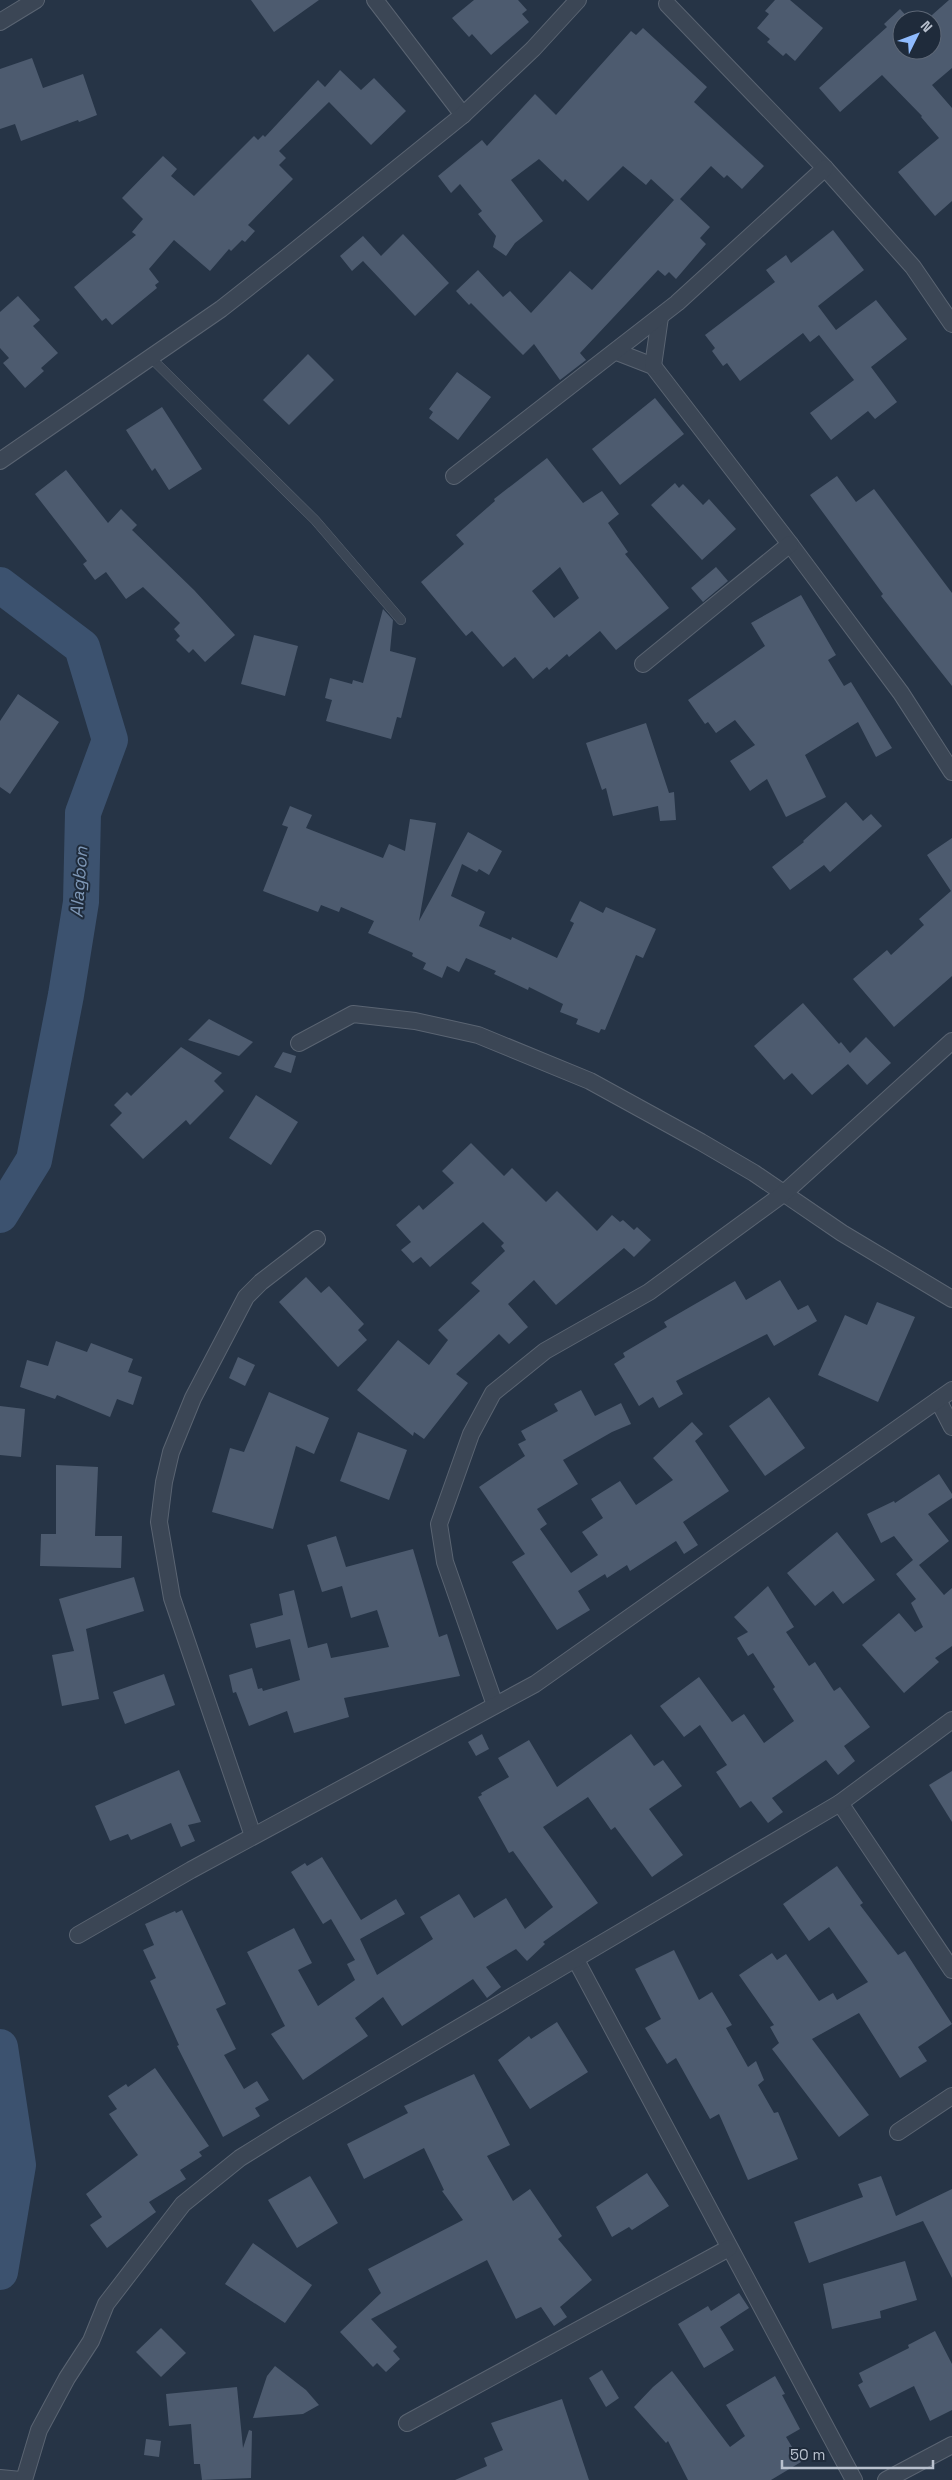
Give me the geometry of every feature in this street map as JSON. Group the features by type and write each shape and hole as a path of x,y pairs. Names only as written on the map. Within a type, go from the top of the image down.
{"street":[{"path":"0,22 36,0"},
{"path":"375,0 463,114"},
{"path":"0,461 222,309 463,114 533,49 578,0"},
{"path":"667,4 825,168 913,267 952,324"},
{"path":"454,476 660,317 825,168"},
{"path":"653,366 660,317"},
{"path":"617,352 653,366 790,544 901,693 952,772"},
{"path":"643,664 790,544"},
{"path":"299,1043 353,1014 415,1021 478,1035 590,1081 739,1164 842,1233 952,1299"},
{"path":"495,1705 445,1562 439,1524 472,1434 493,1393 545,1351 649,1292 783,1194 952,1041"},
{"path":"252,1836 172,1598 159,1522 164,1482 171,1452 193,1398 246,1298 261,1282 317,1239"},
{"path":"78,1934 252,1836 535,1684 952,1390"},
{"path":"938,1400 952,1427"},
{"path":"0,2478 22,2480 39,2430 63,2385 91,2341 106,2304 183,2204 240,2158 840,1804 952,1720"},
{"path":"840,1804 952,1970"},
{"path":"576,1960 854,2480"},
{"path":"898,2132 952,2096"},
{"path":"407,2423 729,2248"},
{"path":"886,2480 952,2445"}],"lane":[{"path":"151,358 315,520 400,620"}],"building":[{"path":"251,0 319,0 274,32"},
{"path":"474,0 518,0 527,10 522,14 529,22 491,55 472,34 469,37 452,18"},
{"path":"775,0 790,0 823,28 795,61 786,53 783,56 767,42 770,39 757,28 769,14 765,11"},
{"path":"949,0 952,0 952,68 932,85 952,108 952,201 935,216 898,172 939,138 922,116 882,75 840,112 819,88 887,27 884,24 892,16 892,60 942,60 942,10 938,10"},
{"path":"643,28 707,87 694,102 764,166 742,189 727,175 724,178 711,166 680,199 710,227 700,238 706,244 676,279 669,272 665,276 658,270 580,353 586,360 560,380 534,344 523,355 471,303 469,305 456,291 478,270 503,297 510,291 531,313 570,271 592,290 674,200 651,179 646,185 623,166 588,201 565,179 563,182 539,159 511,180 543,221 515,243 506,256 493,247 496,236 478,214 482,211 460,184 451,193 438,176 482,140 487,146 535,94 556,115 631,31 636,35"},
{"path":"32,58 43,88 83,74 97,115 21,141 15,124 0,129 0,69"},
{"path":"340,70 361,90 374,78 406,111 371,145 329,102 279,151 286,158 279,165 293,179 248,225 255,231 245,242 242,240 231,251 229,249 210,271 174,240 149,269 159,282 155,285 157,288 112,325 106,318 102,321 74,287 136,235 132,232 143,219 122,198 163,156 177,169 171,176 194,196 254,136 258,140 263,135 265,137 318,80 325,87"},
{"path":"833,230 864,270 818,306 836,330 876,300 907,339 871,367 897,402 875,419 868,411 831,440 810,413 854,380 819,335 810,342 803,333 740,381 727,363 723,366 712,351 715,348 705,335 775,282 766,270 786,255 791,263"},
{"path":"403,234 449,283 415,316 363,261 352,271 340,256 363,236 381,256"},
{"path":"18,296 40,320 33,326 58,353 41,368 44,371 25,388 3,363 9,358 0,348 0,312"},
{"path":"308,354 334,380 289,425 263,400"},
{"path":"457,372 491,397 458,440 429,418 433,412 429,409"},
{"path":"655,398 684,434 620,485 592,449"},
{"path":"162,407 202,469 169,490 155,468 152,471 126,430"},
{"path":"547,458 583,503 602,491 619,514 608,523 628,552 625,554 669,608 616,650 600,631 569,657 567,654 549,670 547,667 533,679 515,657 503,667 472,631 466,636 421,582 464,544 456,535 495,501 494,499","holes":["560,567 579,598 554,618 532,591"]},
{"path":"66,470 108,523 121,509 137,525 132,530 194,590 235,635 205,662 193,649 189,653 176,640 180,636 174,629 180,623 143,587 126,599 106,572 95,580 83,564 87,561 35,494"},
{"path":"837,476 856,502 874,489 952,593 952,686 881,596 883,594 810,495"},
{"path":"675,483 679,488 683,484 703,505 709,499 736,529 702,560 651,505"},
{"path":"716,567 728,581 703,602 691,588"},
{"path":"801,595 836,655 828,660 844,686 851,682 892,748 876,757 858,722 805,755 826,797 786,817 767,779 750,791 730,761 755,745 735,720 716,733 708,722 705,724 688,700 765,646 751,623"},
{"path":"383,609 393,620 390,651 416,658 401,718 397,717 391,739 326,721 332,700 325,698 330,678 352,684 353,680 363,683"},
{"path":"254,635 298,646 285,696 241,684"},
{"path":"18,694 59,722 10,794 0,787 0,721"},
{"path":"646,723 669,793 674,792 676,820 660,821 658,806 613,816 606,788 602,790 586,743"},
{"path":"846,802 863,821 871,814 882,826 830,872 824,865 790,890 772,867 804,842"},
{"path":"290,806 312,815 306,828 383,858 389,844 405,851 410,819 436,823 419,921 468,832 502,851 489,875 479,869 477,872 462,864 451,896 485,912 479,926 511,940 512,937 557,958 574,923 570,921 580,901 603,913 606,907 656,929 643,958 636,955 605,1030 601,1029 599,1033 576,1024 578,1019 560,1012 563,1004 529,987 528,990 494,974 496,971 466,958 459,972 447,966 442,978 423,969 426,963 412,956 413,953 368,933 374,921 341,907 339,912 321,905 318,912 263,891 288,827 282,825"},
{"path":"952,838 952,976 894,1027 853,979 887,950 891,955 924,925 919,919 951,891 927,855"},
{"path":"803,1003 839,1044 841,1042 850,1053 866,1037 891,1063 867,1085 848,1064 812,1095 792,1073 784,1080 754,1046"},
{"path":"209,1019 253,1042 239,1056 188,1040"},
{"path":"181,1047 222,1073 214,1081 224,1091 190,1125 186,1120 143,1159 110,1125 122,1113 114,1105 127,1092 131,1096"},
{"path":"283,1052 296,1056 291,1073 274,1067"},
{"path":"256,1095 298,1122 271,1165 229,1138"},
{"path":"471,1143 504,1176 512,1168 546,1202 557,1191 597,1231 612,1215 620,1222 623,1220 634,1230 637,1227 651,1240 634,1257 624,1248 556,1305 534,1280 508,1304 528,1327 509,1344 499,1334 456,1374 468,1383 424,1439 414,1432 413,1436 357,1390 398,1340 429,1365 448,1340 438,1330 480,1291 471,1283 505,1251 501,1246 504,1243 483,1222 430,1267 421,1257 413,1263 401,1250 411,1242 396,1225 419,1205 423,1210 454,1183 442,1171"},
{"path":"306,1277 321,1293 329,1286 364,1324 358,1330 367,1340 338,1367 279,1302"},
{"path":"780,1280 798,1310 808,1305 817,1321 774,1346 767,1334 676,1381 683,1394 659,1408 653,1397 639,1406 614,1364 625,1357 623,1353 667,1327 664,1322 735,1281 746,1300"},
{"path":"877,1302 915,1317 878,1402 818,1375 845,1315 867,1325"},
{"path":"56,1341 87,1352 91,1343 133,1359 128,1372 142,1377 133,1405 117,1399 110,1417 57,1395 55,1399 20,1387 27,1360 48,1366"},
{"path":"238,1357 255,1365 245,1386 229,1378"},
{"path":"581,1390 595,1416 621,1403 631,1424 612,1432 563,1460 578,1484 537,1509 547,1524 540,1529 571,1573 598,1555 582,1532 603,1518 591,1499 620,1481 636,1505 673,1480 653,1458 692,1422 703,1434 695,1441 729,1491 683,1522 698,1545 684,1554 676,1541 630,1571 627,1565 607,1578 605,1574 578,1591 590,1610 557,1630 512,1562 525,1554 479,1487 525,1456 518,1444 526,1440 521,1431 558,1411 554,1404"},
{"path":"269,1392 329,1418 314,1454 296,1446 273,1529 212,1512 230,1448 244,1452"},
{"path":"769,1397 805,1448 765,1476 729,1426"},
{"path":"0,1406 25,1409 21,1457 0,1455"},
{"path":"358,1432 407,1450 389,1500 340,1481"},
{"path":"56,1465 98,1467 95,1536 122,1536 121,1568 40,1566 41,1534 56,1534"},
{"path":"939,1474 952,1494 952,1498 928,1514 949,1541 919,1565 944,1595 952,1588 952,1646 935,1658 939,1662 904,1693 862,1645 899,1613 915,1632 923,1627 911,1603 916,1599 896,1574 913,1560 894,1536 881,1543 867,1514 894,1501 895,1503"},
{"path":"837,1532 875,1580 843,1604 833,1591 815,1606 787,1573"},
{"path":"336,1536 346,1567 413,1549 439,1637 447,1634 460,1676 344,1698 349,1717 294,1733 287,1711 249,1726 236,1692 233,1693 229,1675 252,1668 258,1689 262,1688 263,1691 300,1680 290,1639 256,1648 250,1624 283,1615 279,1594 294,1590 308,1648 327,1643 331,1658 389,1647 377,1610 351,1618 342,1586 322,1592 307,1545"},
{"path":"134,1577 144,1611 86,1629 99,1699 62,1706 52,1655 74,1651 59,1599"},
{"path":"768,1586 794,1627 786,1632 809,1666 815,1662 834,1691 840,1687 870,1727 844,1746 855,1761 838,1775 826,1760 772,1798 783,1812 768,1823 751,1801 740,1808 716,1772 727,1765 700,1725 684,1737 660,1706 699,1677 732,1722 744,1714 764,1743 794,1721 753,1653 748,1656 737,1638 748,1632 734,1617"},
{"path":"164,1674 175,1705 125,1724 113,1692"},
{"path":"482,1734 489,1749 476,1756 468,1742"},
{"path":"631,1734 654,1766 663,1760 682,1786 649,1809 683,1855 652,1877 615,1827 611,1830 588,1797 543,1827 598,1903 543,1942 545,1944 527,1961 516,1949 486,1967 501,1987 487,1998 473,1979 402,2026 383,1997 355,2018 368,2036 303,2080 271,2034 285,2026 247,1952 294,1928 312,1963 298,1970 318,2006 355,1980 347,1964 355,1960 331,1919 323,1924 291,1872 305,1863 307,1866 322,1857 361,1920 396,1899 405,1914 360,1939 377,1975 433,1939 420,1917 459,1894 474,1918 506,1898 525,1929 553,1907 513,1851 509,1853 478,1797 482,1795 481,1793 509,1777 498,1758 529,1740 557,1787"},
{"path":"179,1770 201,1822 188,1825 195,1841 181,1847 171,1823 131,1840 128,1834 110,1841 95,1806"},
{"path":"952,1771 952,1822 929,1785"},
{"path":"837,1866 863,1903 860,1905 898,1955 905,1951 952,2024 918,2047 927,2061 900,2078 859,2013 812,2039 869,2115 839,2137 772,2049 779,2043 770,2027 774,2025 739,1975 772,1953 777,1960 786,1954 819,2001 833,1993 837,2000 868,1982 829,1927 809,1941 783,1904"},
{"path":"182,1910 226,2004 216,2009 236,2049 224,2055 244,2089 257,2081 269,2100 255,2108 260,2116 223,2137 177,2046 179,2045 150,1981 156,1978 143,1950 154,1945 145,1924 175,1911 176,1913"},
{"path":"674,1950 699,2000 712,1992 732,2025 726,2028 748,2067 756,2061 764,2080 758,2085 774,2113 778,2112 798,2159 748,2180 719,2114 710,2119 676,2058 667,2064 645,2028 661,2019 635,1969"},
{"path":"557,2022 588,2072 530,2109 498,2060 529,2036 531,2039"},
{"path":"155,2068 209,2146 199,2152 202,2156 180,2170 186,2179 149,2202 156,2212 107,2248 90,2225 102,2217 86,2194 138,2155 109,2114 117,2109 108,2096 126,2084 128,2087"},
{"path":"474,2074 510,2145 487,2156 513,2201 530,2189 562,2236 558,2239 592,2280 560,2307 567,2317 554,2326 541,2307 516,2319 487,2260 371,2319 397,2347 393,2351 400,2359 386,2372 377,2363 373,2367 340,2332 381,2293 368,2269 463,2220 442,2191 444,2190 424,2148 364,2179 347,2144 408,2113 404,2106"},
{"path":"647,2173 669,2206 632,2230 629,2227 612,2237 596,2207"},
{"path":"310,2176 338,2223 297,2248 268,2200"},
{"path":"881,2176 896,2216 952,2189 952,2278 923,2221 809,2263 794,2222 863,2197 858,2184"},
{"path":"253,2243 312,2285 285,2323 225,2284"},
{"path":"905,2261 917,2300 880,2311 881,2318 832,2329 823,2284"},
{"path":"739,2293 749,2308 720,2327 734,2350 704,2368 678,2324 708,2306 711,2311"},
{"path":"161,2328 186,2353 161,2377 136,2352"},
{"path":"935,2331 952,2364 952,2410 930,2421 914,2386 870,2408 858,2385 863,2382 859,2373 909,2348 908,2345"},
{"path":"275,2366 306,2390 319,2405 303,2414 253,2418 267,2376"},
{"path":"602,2370 619,2398 606,2407 589,2378"},
{"path":"672,2371 730,2447 745,2436 726,2405 775,2376 785,2394 782,2395 800,2429 786,2437 801,2462 771,2480 688,2480 668,2441 666,2443 634,2407"},
{"path":"237,2387 243,2448 249,2430 252,2431 251,2478 202,2480 200,2464 194,2464 191,2424 169,2426 166,2394"},
{"path":"562,2399 589,2480 455,2480 487,2466 484,2458 503,2450 491,2423"},
{"path":"146,2439 161,2441 159,2457 144,2455"}],"waterway":[{"name":"Alagbon","path":"0,585 82,647 110,740 83,813 81,902 66,995 34,1160 0,1215"},
{"name":"Alagbon","path":"0,2047 18,2165 0,2272"}]}
